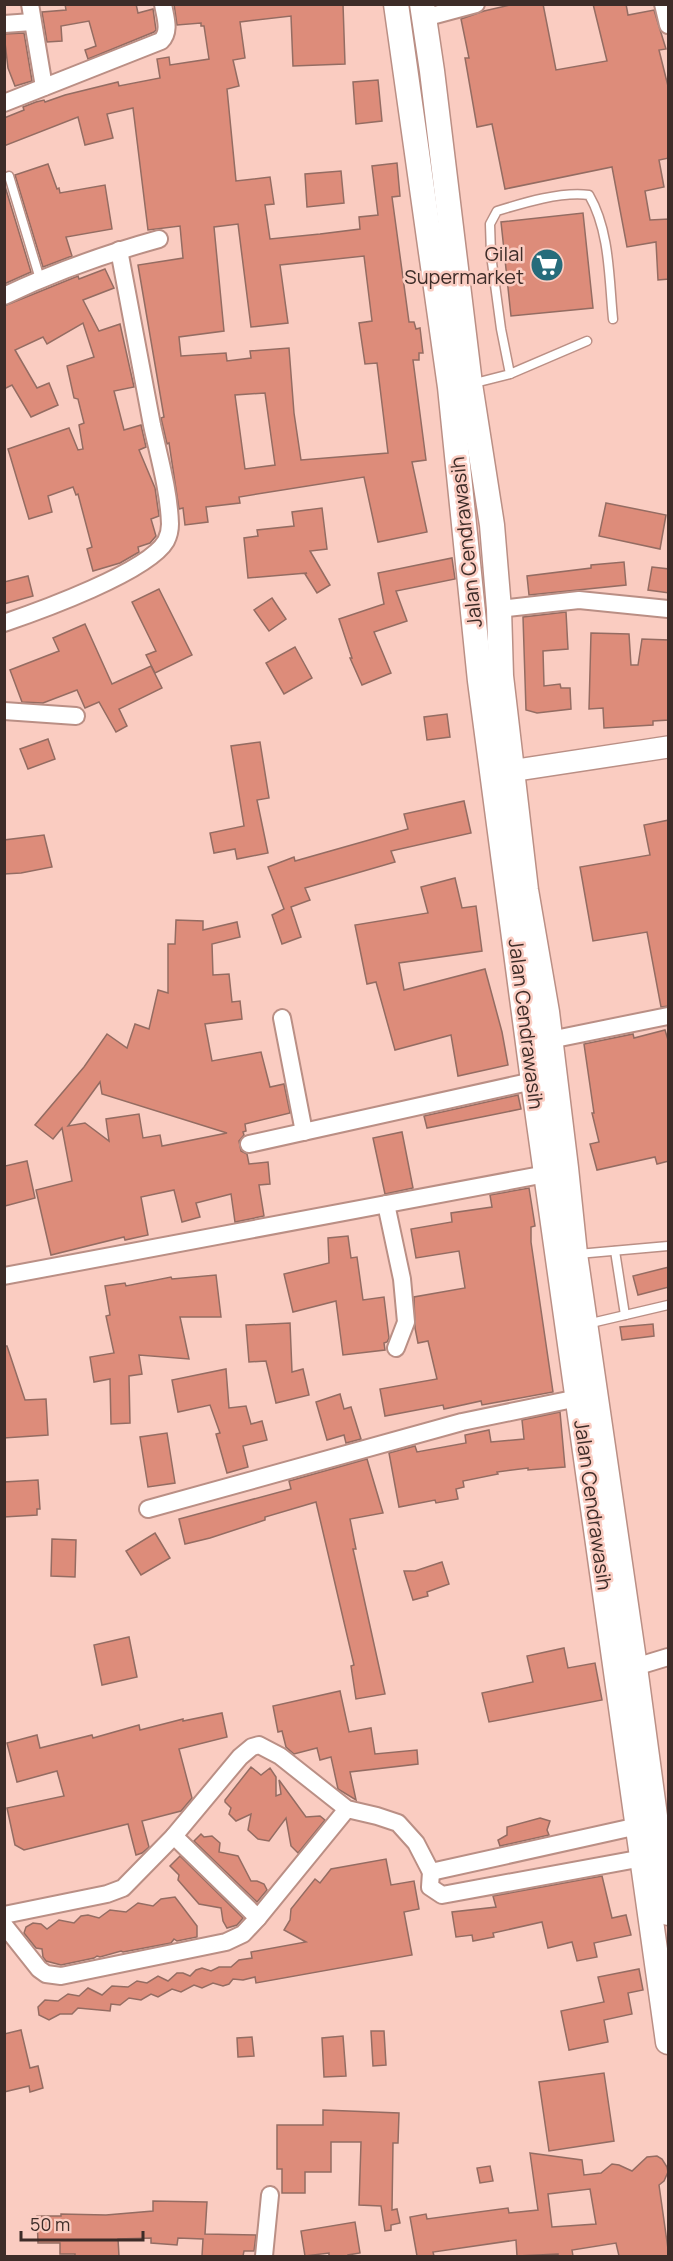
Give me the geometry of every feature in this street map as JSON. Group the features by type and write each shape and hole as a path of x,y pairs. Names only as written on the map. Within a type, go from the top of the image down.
{"main road":[{"name":"Jalan Cendrawasih","path":"396,4 450,297 471,384 492,525 499,609 503,772 533,1081 546,1174 576,1326 635,1667 668,1913"},
{"name":"Jalan Cendrawasih","path":"423,11 450,297 452,399 480,681 503,772 526,890 550,1040 575,1254 578,1398 669,2042"}],"street":[{"path":"4,103 161,40 166,36 167,29 163,4"},
{"path":"423,11 476,4"},
{"path":"663,4 669,25"},
{"path":"4,24 31,13 44,87"},
{"path":"4,296 40,279 119,250 159,239"},
{"path":"4,623 82,594 124,573 152,555 165,544 168,536 170,526 163,476 119,250"},
{"path":"499,609 579,600 669,609"},
{"path":"4,711 76,717"},
{"path":"503,772 669,747"},
{"path":"550,1040 669,1016"},
{"path":"282,1018 304,1132"},
{"path":"249,1144 533,1081"},
{"path":"4,1276 546,1174"},
{"path":"386,1204 402,1279 406,1322 396,1348"},
{"path":"148,1509 462,1422 578,1398"},
{"path":"635,1667 669,1657"},
{"path":"4,1915 107,1894 123,1888 174,1836 240,1757 255,1745 267,1748 280,1756 347,1809 398,1823 416,1843 431,1872 430,1887 433,1892 442,1895 643,1858"},
{"path":"4,1925 39,1970 46,1974 61,1976 226,1942 243,1934 258,1918 347,1809"},
{"path":"431,1872 638,1826"},
{"path":"174,1836 258,1918"},
{"path":"264,2256 270,2195"}],"lane":[{"path":"9,176 40,279"},
{"path":"510,374 491,255 490,224 497,211 567,195 590,195 603,230 614,319"},
{"path":"471,384 510,374 587,341"},
{"path":"575,1254 669,1246"},
{"path":"615,1251 625,1315"},
{"path":"576,1326 669,1305"}],"building":[{"path":"65,4 136,4 138,13 153,9 156,30 88,59 85,50 96,46 89,21 61,26 62,41 47,42 42,12 66,10"},
{"path":"174,4 343,4 345,64 293,66 291,16 240,22 245,58 233,60 239,86 227,89 236,181 270,177 274,204 265,205 270,239 320,234 360,229 359,217 378,215 372,166 397,163 400,196 392,197 409,322 414,322 416,329 420,328 423,353 419,353 419,360 413,360 426,460 412,462 427,532 378,542 364,477 239,497 240,503 206,507 208,522 185,525 183,508 179,509 169,443 167,444 161,418 164,417 138,265 183,258 180,226 148,230 133,108 107,114 113,138 85,145 78,117 4,146 4,118 24,110 23,107 118,82 119,86 160,78 157,59 169,57 170,65 209,59 204,26 201,26 201,23 177,25","holes":["238,224 251,327 288,323 280,265 364,256 372,321 359,323 365,364 377,363 388,453 301,460 294,413 289,348 250,351 251,358 227,361 226,353 181,356 179,337 224,331 214,227","265,393 275,465 245,469 235,395"]},
{"path":"514,4 543,4 556,70 607,61 593,4 626,4 628,15 654,10 666,49 659,50 669,90 669,158 659,160 664,187 645,191 650,220 669,219 669,279 658,280 656,242 627,247 612,167 505,189 492,124 477,127 465,58 469,58 461,19"},
{"path":"24,33 32,81 15,86 8,68 4,34"},
{"path":"378,80 382,121 356,124 353,82"},
{"path":"48,164 60,193 105,185 112,229 66,237 72,256 43,267 15,175"},
{"path":"341,171 344,203 307,207 305,174"},
{"path":"4,183 31,272 4,284"},
{"name":"Gilal Supermarket","path":"583,213 593,308 511,316 501,222"},
{"path":"105,269 114,288 83,300 99,331 120,324 134,387 114,391 124,430 141,425 146,447 139,450 155,488 159,516 151,519 156,536 150,543 138,547 139,552 120,563 93,571 87,549 92,547 78,494 76,495 73,487 48,496 52,512 29,519 8,449 69,428 78,450 83,449 79,425 84,423 78,399 74,398 67,366 94,357 83,323 47,344 43,337 15,350 37,388 49,383 58,405 31,417 12,385 4,389 4,306 78,276 79,279"},
{"path":"606,503 666,515 660,549 599,536"},
{"path":"322,508 327,549 310,551 330,585 317,593 305,574 307,573 248,578 244,538 258,536 257,530 294,526 292,512"},
{"path":"452,558 455,579 396,591 407,621 374,632 391,673 362,685 350,658 352,658 339,619 384,604 378,573"},
{"path":"624,562 626,585 529,595 527,576"},
{"path":"652,567 669,569 669,593 648,590"},
{"path":"28,576 33,596 4,604 4,582"},
{"path":"159,589 192,655 155,673 146,655 156,651 132,602"},
{"path":"272,598 286,619 269,631 254,610"},
{"path":"566,612 568,649 543,651 544,686 560,684 561,688 570,688 571,709 537,713 526,710 523,617"},
{"path":"85,624 112,684 151,666 162,688 119,709 127,726 116,732 99,702 85,708 77,690 43,703 22,702 10,670 59,651 53,638"},
{"path":"591,633 629,634 631,665 638,665 642,639 669,640 669,720 653,721 653,725 604,728 603,708 589,709"},
{"path":"295,647 312,678 284,694 266,663"},
{"path":"447,714 450,737 427,740 424,717"},
{"path":"48,739 55,759 28,769 20,749"},
{"path":"260,742 269,798 257,800 268,853 237,859 235,849 214,853 210,833 244,826 231,746"},
{"path":"464,801 471,833 391,851 395,862 305,888 310,900 291,907 301,937 282,944 272,915 284,909 268,867 294,857 295,861 408,829 404,814"},
{"path":"669,820 669,1006 661,1007 647,932 593,941 580,867 650,855 644,825"},
{"path":"44,835 52,867 4,874 4,840"},
{"path":"455,878 462,908 476,906 482,951 399,963 404,990 485,969 502,1032 508,1065 458,1076 451,1035 395,1050 376,982 367,984 355,925 428,913 421,887"},
{"path":"176,920 203,921 203,930 237,922 240,937 212,944 213,975 229,974 232,1002 240,1001 242,1019 205,1024 212,1061 261,1052 270,1087 284,1084 290,1113 245,1124 246,1131 243,1132 244,1135 239,1141 241,1151 247,1154 249,1164 268,1162 270,1184 259,1185 264,1216 235,1222 231,1194 196,1203 200,1217 182,1222 174,1190 141,1197 148,1235 125,1240 124,1237 51,1255 36,1190 72,1181 62,1128 53,1139 35,1125 84,1067 107,1034 127,1048 135,1024 149,1029 158,990 168,993 168,944 175,944","holes":["100,1082 102,1094 227,1133 162,1146 160,1135 143,1138 139,1114 106,1119 109,1141 85,1123 68,1126"]},
{"path":"665,1030 669,1043 669,1161 657,1164 655,1157 597,1170 590,1144 599,1142 592,1113 594,1113 584,1044 633,1034 634,1038"},
{"path":"518,1095 521,1109 427,1128 424,1116"},
{"path":"402,1132 413,1188 385,1194 373,1138"},
{"path":"27,1161 35,1198 5,1206 5,1166"},
{"path":"529,1188 535,1226 531,1227 531,1242 553,1392 482,1405 481,1401 444,1409 443,1405 385,1416 380,1389 437,1379 428,1341 418,1343 414,1297 465,1288 459,1251 416,1258 411,1229 452,1222 451,1213 492,1207 490,1195"},
{"path":"348,1236 351,1258 357,1257 363,1300 384,1297 389,1338 384,1343 385,1350 343,1355 336,1301 293,1312 284,1274 329,1263 328,1238"},
{"path":"669,1267 669,1287 638,1295 633,1276"},
{"path":"216,1275 221,1317 180,1317 189,1359 139,1355 142,1374 129,1376 130,1423 111,1424 110,1379 94,1382 90,1357 114,1353 106,1316 110,1315 105,1286 125,1283 126,1286 171,1277 172,1279"},
{"path":"290,1323 292,1372 303,1369 309,1395 276,1403 266,1361 249,1362 246,1325"},
{"path":"653,1324 654,1336 622,1340 620,1327"},
{"path":"4,1346 7,1346 25,1400 46,1399 48,1435 4,1438"},
{"path":"226,1369 229,1408 246,1406 251,1424 262,1421 267,1440 243,1446 248,1467 227,1473 216,1434 220,1433 210,1405 178,1412 172,1380"},
{"path":"340,1394 344,1409 351,1407 361,1439 346,1443 344,1435 327,1440 316,1402"},
{"path":"560,1412 565,1467 497,1472 498,1474 463,1481 464,1487 456,1489 458,1499 436,1503 435,1500 399,1507 389,1453 415,1446 417,1452 466,1443 465,1435 489,1430 491,1442 524,1439 522,1420"},
{"path":"167,1433 175,1483 148,1487 140,1437"},
{"path":"367,1459 383,1513 350,1519 356,1549 353,1549 385,1694 356,1699 351,1666 354,1665 316,1502 265,1517 265,1520 210,1538 185,1544 179,1519 291,1489 289,1481"},
{"path":"38,1480 40,1509 37,1509 37,1515 4,1517 4,1482"},
{"path":"155,1533 170,1558 141,1575 126,1551"},
{"path":"52,1539 76,1540 75,1577 51,1576"},
{"path":"442,1562 449,1584 427,1592 428,1596 413,1600 404,1571 415,1571"},
{"path":"129,1637 137,1677 102,1685 94,1645"},
{"path":"564,1648 568,1668 595,1663 602,1700 489,1722 482,1693 533,1682 527,1656"},
{"path":"340,1691 349,1732 371,1728 375,1754 417,1750 418,1764 350,1772 356,1800 338,1789 331,1757 320,1760 317,1748 294,1754 286,1747 282,1731 278,1732 273,1706"},
{"path":"222,1713 227,1737 179,1749 192,1798 181,1811 142,1821 149,1847 142,1853 136,1855 128,1824 24,1850 15,1845 7,1808 64,1796 57,1771 17,1782 7,1743 37,1735 40,1748 92,1735 93,1738 139,1725 140,1730 183,1719 183,1721"},
{"path":"251,1767 261,1775 270,1768 276,1777 276,1796 281,1794 279,1780 306,1817 320,1816 325,1820 298,1853 291,1846 286,1818 269,1841 258,1839 248,1830 251,1814 236,1821 229,1814 231,1808 225,1800"},
{"path":"540,1818 550,1821 547,1830 549,1835 500,1846 498,1840 507,1835 507,1827"},
{"path":"201,1834 204,1837 212,1836 220,1843 219,1852 238,1856 251,1881 264,1884 267,1890 257,1902 194,1841"},
{"path":"180,1856 243,1918 237,1925 227,1928 223,1921 221,1908 199,1904 178,1880 179,1875 170,1866"},
{"path":"386,1859 391,1885 414,1881 419,1909 404,1912 412,1955 256,1983 255,1977 243,1980 233,1979 229,1984 223,1986 213,1983 202,1988 194,1985 181,1992 172,1989 158,1997 151,1994 141,2000 129,1998 120,2005 111,2004 110,2011 78,2008 72,2014 60,2014 49,2020 39,2015 38,2007 45,2000 58,2001 68,1994 79,1996 88,1988 102,1995 112,1986 128,1987 137,1981 147,1983 158,1976 168,1981 177,1973 190,1976 202,1968 211,1971 219,1967 231,1967 239,1960 252,1958 251,1952 306,1942 284,1930 290,1920 291,1909 315,1879 320,1883 331,1869"},
{"path":"602,1876 612,1918 626,1915 631,1935 594,1943 597,1957 577,1961 572,1942 548,1948 542,1922 493,1933 494,1937 473,1941 472,1935 456,1937 452,1912 496,1907 493,1896"},
{"path":"175,1897 197,1926 197,1937 177,1941 174,1939 171,1943 121,1951 61,1965 46,1961 42,1949 36,1948 24,1933 26,1927 33,1923 41,1924 47,1929 59,1920 74,1923 81,1916 99,1918 110,1910 126,1912 138,1903 153,1906 161,1899"},
{"path":"639,1969 643,1990 628,1993 632,2014 604,2020 608,2042 569,2050 561,2011 604,2002 598,1977"},
{"path":"21,2030 30,2068 38,2066 43,2088 30,2092 29,2086 4,2092 4,2034"},
{"path":"371,2031 384,2031 386,2065 373,2066"},
{"path":"343,2036 346,2076 324,2077 322,2038"},
{"path":"252,2037 254,2056 238,2057 237,2038"},
{"path":"604,2073 614,2141 549,2151 539,2082"},
{"path":"323,2110 399,2113 398,2143 393,2143 392,2210 397,2209 400,2223 391,2225 391,2230 385,2231 381,2206 359,2205 361,2142 331,2142 331,2172 305,2172 305,2193 282,2193 282,2169 277,2169 277,2125 323,2125"},
{"path":"530,2153 582,2160 584,2175 601,2173 612,2164 632,2171 647,2157 657,2156 662,2159 668,2172 664,2181 659,2185 669,2256 619,2256 616,2243 572,2250 573,2256 558,2256 558,2254 517,2256 516,2240 433,2252 434,2256 417,2256 410,2217 426,2214 427,2219 508,2208 509,2213 538,2210","holes":["590,2189 596,2224 552,2227 548,2194"]},
{"path":"490,2166 493,2181 480,2183 477,2168"},
{"path":"153,2201 207,2202 205,2234 256,2235 254,2251 244,2251 243,2256 202,2256 203,2239 178,2238 177,2245 151,2243 151,2238 118,2239 119,2256 75,2256 75,2254 60,2254 60,2243 38,2243 37,2216 106,2215 153,2211"},
{"path":"355,2222 360,2253 348,2256 329,2256 329,2253 305,2256 301,2231"}],"place":[{"name":"Gilal Supermarket","path":"547,265"}]}
